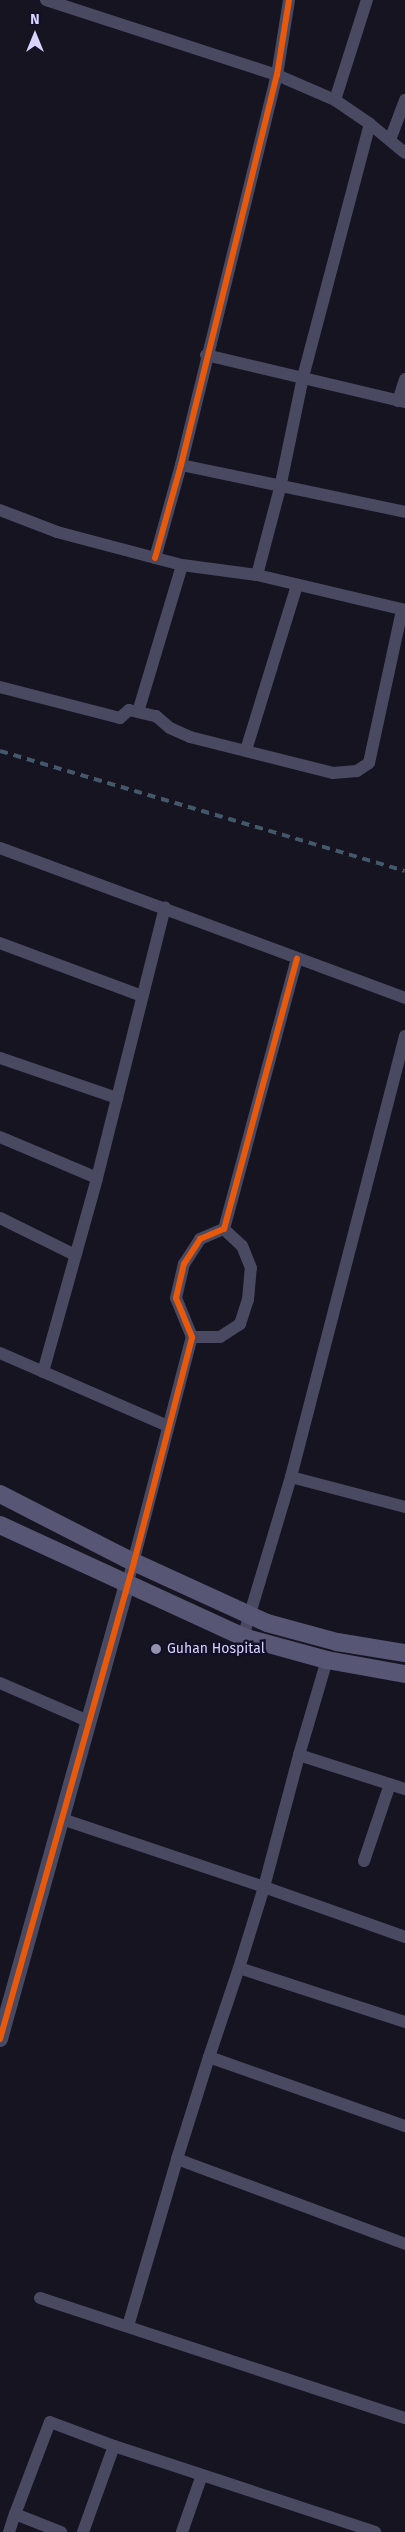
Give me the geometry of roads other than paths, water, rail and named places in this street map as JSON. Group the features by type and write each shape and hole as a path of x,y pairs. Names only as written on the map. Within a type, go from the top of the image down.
{"main road":[{"path":"0,1494 134,1562 250,1616 337,1642 405,1653"},
{"path":"0,1524 128,1582 243,1638 327,1660 405,1674"}],"street":[{"path":"46,0 276,75 336,100 370,124 405,153"},
{"path":"155,558 181,465 206,355 276,75 289,0"},
{"path":"336,100 368,0"},
{"path":"390,140 405,100"},
{"path":"257,576 280,488 303,377 370,124"},
{"path":"206,355 402,401 405,379"},
{"path":"181,465 280,488 405,512"},
{"path":"0,510 57,532 182,565 257,576 403,610 369,763 357,771 333,773 190,737 170,728 156,716 129,710 120,718 0,687"},
{"path":"138,712 182,565"},
{"path":"246,750 298,585"},
{"path":"0,848 165,907 297,959 405,998"},
{"path":"43,1372 97,1178 165,907"},
{"path":"0,944 142,996"},
{"path":"224,1229 297,959"},
{"path":"243,1638 291,1477 405,1036"},
{"path":"0,1058 117,1098"},
{"path":"0,1138 97,1178"},
{"path":"0,1218 75,1254"},
{"path":"192,1337 220,1337 240,1324 248,1300 251,1268 242,1246 224,1229"},
{"path":"0,2039 134,1562 192,1337 176,1298 184,1264 200,1239 224,1229"},
{"path":"0,1353 168,1426"},
{"path":"291,1477 405,1507"},
{"path":"128,2326 177,2159 264,1887 299,1755 327,1660"},
{"path":"0,1683 88,1722"},
{"path":"299,1755 405,1789"},
{"path":"364,1861 390,1784"},
{"path":"62,1819 405,1937"},
{"path":"239,1968 405,2022"},
{"path":"209,2057 405,2126"},
{"path":"177,2159 405,2244"},
{"path":"40,2298 405,2418"},
{"path":"8,2532 50,2422 114,2446 375,2532"},
{"path":"83,2532 114,2446"},
{"path":"182,2532 202,2475"},
{"path":"15,2514 61,2532"}],"railway":[{"path":"0,751 405,871"}],"place":[{"name":"Guhan Hospital","path":"156,1649"}]}
